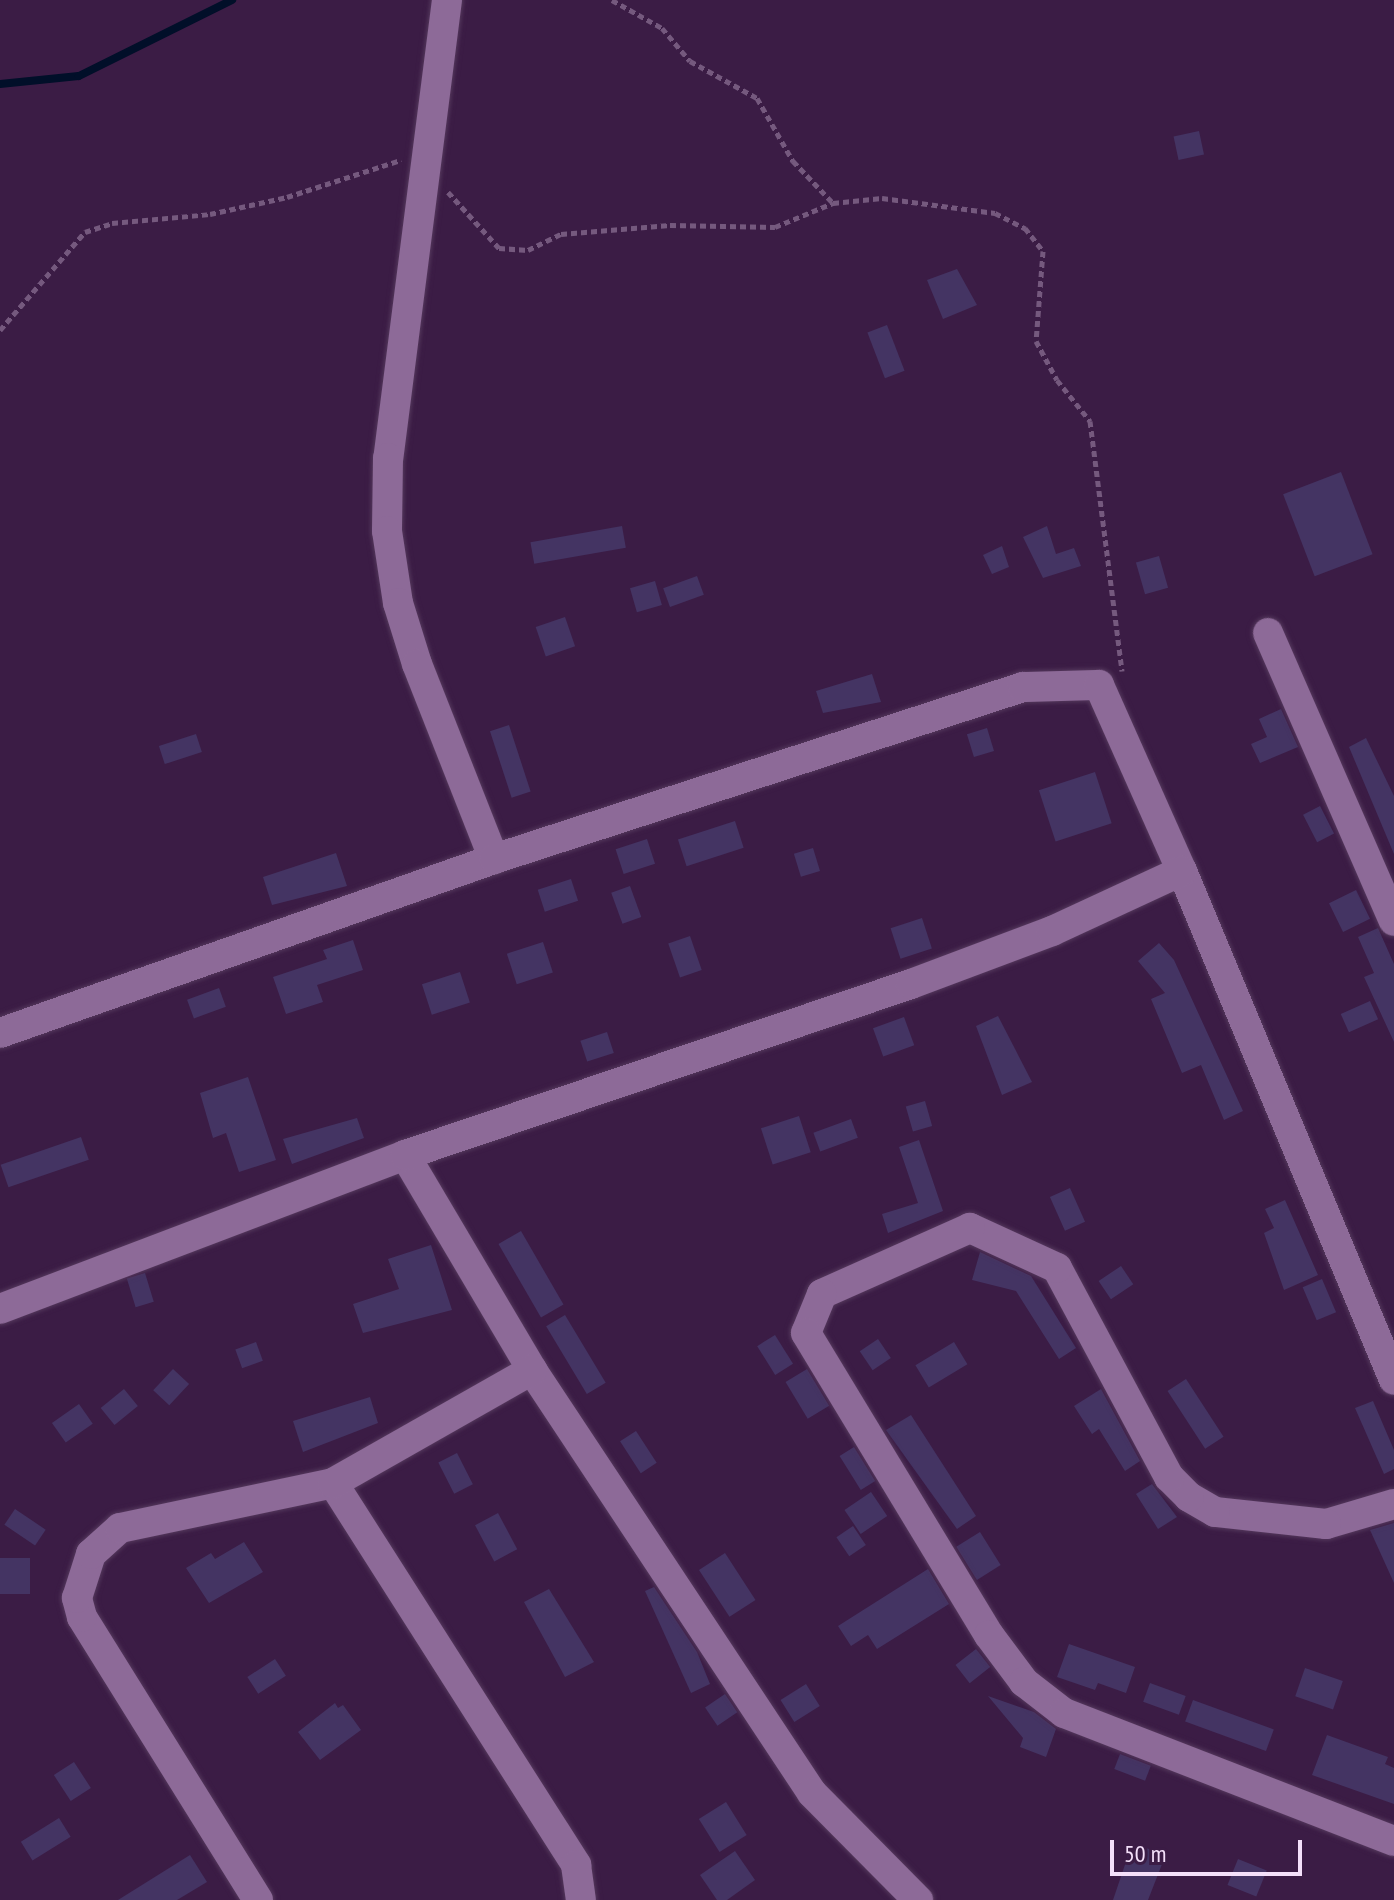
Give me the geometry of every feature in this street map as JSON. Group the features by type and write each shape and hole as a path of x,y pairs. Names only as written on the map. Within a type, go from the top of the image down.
{"street":[{"path":"447,0 388,458 387,531 398,603 417,664 494,859"},
{"path":"1268,633 1394,921"},
{"path":"0,1033 494,859 1023,687 1099,685 1182,871 1394,1380"},
{"path":"0,1309 405,1155 911,984 1052,931 1182,871"},
{"path":"405,1155 532,1370 820,1805 918,1900"},
{"path":"1394,1504 1326,1524 1215,1512 1189,1497 1169,1477 1057,1268 970,1228 822,1294 806,1333 989,1635 1024,1682 1064,1713 1394,1841"},
{"path":"258,1900 82,1617 77,1598 81,1576 102,1540 120,1528 333,1483 532,1370"},
{"path":"333,1483 576,1865 581,1900"}],"path":[{"path":"612,0 662,28 690,61 757,98 793,161 833,203"},
{"path":"0,330 85,232 112,223 210,214 428,162 499,248 528,250 561,234 670,225 775,227 833,203 882,198 995,213 1039,240 1044,268 1036,341 1057,380 1090,421 1124,680"}],"building":[{"path":"1199,131 1204,154 1179,160 1174,136"},
{"path":"957,269 977,305 943,319 927,280"},
{"path":"887,325 905,371 885,378 867,333"},
{"path":"1341,472 1373,554 1315,576 1283,494"},
{"path":"622,526 626,548 534,564 530,542"},
{"path":"1047,526 1056,554 1074,548 1081,566 1043,578 1023,537"},
{"path":"1002,546 1009,567 992,574 983,555"},
{"path":"1159,556 1168,588 1145,594 1136,563"},
{"path":"697,576 704,595 670,607 663,588"},
{"path":"655,581 662,605 637,612 630,588"},
{"path":"565,617 575,646 546,656 536,627"},
{"path":"872,674 881,702 823,713 816,691"},
{"path":"1281,709 1298,747 1260,763 1251,744 1267,737 1259,719"},
{"path":"509,725 531,792 512,798 490,731"},
{"path":"987,728 994,751 974,757 967,734"},
{"path":"196,734 202,752 165,764 159,746"},
{"path":"1366,738 1394,796 1394,854 1349,747"},
{"path":"1095,772 1112,823 1056,842 1039,790"},
{"path":"1320,806 1334,834 1317,842 1303,815"},
{"path":"735,821 744,848 687,866 678,840"},
{"path":"647,839 655,864 624,874 616,849"},
{"path":"813,848 820,871 801,877 794,854"},
{"path":"336,853 347,886 272,905 263,877"},
{"path":"571,879 578,901 545,912 538,890"},
{"path":"630,886 641,917 622,924 611,893"},
{"path":"1356,890 1370,919 1343,932 1329,903"},
{"path":"922,918 932,948 901,959 891,928"},
{"path":"1378,928 1394,964 1394,1042 1364,977 1374,973 1358,937"},
{"path":"690,936 702,970 680,978 668,943"},
{"path":"353,940 363,970 317,985 323,1002 286,1014 273,977 327,959 323,950"},
{"path":"543,942 553,972 517,984 507,954"},
{"path":"1159,943 1174,960 1243,1111 1224,1120 1201,1065 1182,1073 1151,999 1165,993 1138,961"},
{"path":"460,972 470,1002 432,1015 422,984"},
{"path":"219,988 226,1007 194,1018 187,1000"},
{"path":"1370,1001 1378,1019 1349,1032 1341,1014"},
{"path":"998,1016 1032,1082 1002,1095 976,1026"},
{"path":"904,1017 914,1045 883,1056 873,1028"},
{"path":"607,1032 614,1053 587,1062 580,1041"},
{"path":"248,1077 276,1160 239,1172 226,1133 213,1138 200,1093"},
{"path":"925,1101 932,1126 913,1132 906,1107"},
{"path":"799,1116 811,1152 773,1165 761,1128"},
{"path":"357,1118 364,1138 292,1164 283,1139"},
{"path":"851,1119 858,1138 820,1151 813,1133"},
{"path":"81,1137 89,1160 8,1187 1,1165"},
{"path":"919,1140 943,1211 888,1233 882,1214 918,1203 899,1147"},
{"path":"1070,1188 1085,1222 1065,1231 1050,1197"},
{"path":"1285,1200 1318,1275 1284,1290 1264,1233 1274,1228 1265,1209"},
{"path":"521,1231 564,1305 541,1318 498,1244"},
{"path":"431,1245 452,1310 363,1333 353,1304 399,1289 388,1259"},
{"path":"980,1252 1031,1276 1076,1348 1059,1359 1016,1291 972,1280"},
{"path":"1121,1266 1133,1284 1111,1299 1099,1281"},
{"path":"145,1273 154,1302 136,1307 127,1279"},
{"path":"1322,1279 1336,1312 1317,1320 1303,1287"},
{"path":"565,1315 606,1383 587,1394 546,1326"},
{"path":"775,1335 793,1364 775,1375 757,1346"},
{"path":"878,1339 891,1358 873,1370 860,1351"},
{"path":"256,1342 263,1361 242,1368 235,1350"},
{"path":"954,1342 967,1364 929,1387 915,1365"},
{"path":"173,1369 189,1384 169,1405 153,1390"},
{"path":"807,1369 829,1406 808,1419 786,1382"},
{"path":"1186,1379 1224,1437 1205,1449 1168,1391"},
{"path":"124,1389 138,1406 115,1425 101,1408"},
{"path":"1101,1389 1140,1461 1125,1471 1099,1429 1092,1434 1074,1406"},
{"path":"370,1397 378,1423 303,1452 293,1421"},
{"path":"1373,1401 1394,1450 1394,1469 1384,1474 1355,1408"},
{"path":"79,1404 93,1424 66,1443 52,1423"},
{"path":"911,1415 976,1516 957,1529 886,1430"},
{"path":"636,1431 657,1463 641,1473 620,1441"},
{"path":"854,1447 875,1481 861,1490 840,1456"},
{"path":"457,1453 473,1484 454,1494 438,1463"},
{"path":"1152,1484 1177,1517 1158,1529 1136,1494"},
{"path":"871,1492 887,1516 861,1534 844,1510"},
{"path":"15,1509 46,1530 35,1545 4,1525"},
{"path":"498,1513 517,1549 494,1561 475,1525"},
{"path":"1394,1523 1394,1583 1370,1530"},
{"path":"853,1526 866,1545 849,1556 836,1537"},
{"path":"980,1532 1001,1565 977,1580 956,1547"},
{"path":"244,1542 263,1572 209,1603 186,1568 211,1553 215,1559"},
{"path":"725,1553 755,1600 730,1617 699,1570"},
{"path":"0,1558 30,1558 30,1594 0,1594"},
{"path":"928,1569 949,1604 877,1649 868,1635 851,1646 838,1626"},
{"path":"654,1587 697,1652 710,1684 691,1693 645,1591"},
{"path":"549,1589 594,1662 565,1677 524,1602"},
{"path":"1069,1644 1135,1667 1126,1693 1098,1683 1095,1690 1057,1677"},
{"path":"976,1649 990,1667 970,1683 956,1665"},
{"path":"275,1659 286,1676 258,1694 247,1677"},
{"path":"1305,1668 1343,1681 1333,1709 1295,1696"},
{"path":"1150,1683 1186,1696 1179,1715 1143,1702"},
{"path":"806,1684 820,1706 794,1722 781,1700"},
{"path":"725,1694 737,1712 717,1726 705,1707"},
{"path":"988,1696 1034,1712 1056,1729 1046,1757 1020,1747 1023,1738"},
{"path":"1193,1700 1274,1729 1266,1751 1185,1722"},
{"path":"335,1703 338,1708 343,1705 361,1730 320,1760 298,1732"},
{"path":"1327,1735 1388,1757 1385,1764 1394,1768 1394,1804 1312,1775"},
{"path":"1120,1754 1151,1766 1145,1781 1114,1769"},
{"path":"74,1762 91,1788 71,1801 54,1775"},
{"path":"726,1802 747,1835 720,1852 699,1819"},
{"path":"59,1818 71,1837 32,1861 21,1842"},
{"path":"1132,1844 1166,1854 1148,1900 1113,1900"},
{"path":"735,1851 755,1880 727,1900 717,1900 700,1875"},
{"path":"190,1855 207,1882 177,1900 118,1900"},
{"path":"1238,1859 1267,1871 1256,1897 1228,1885"}],"waterway":[{"path":"0,84 79,76 232,0"}]}
